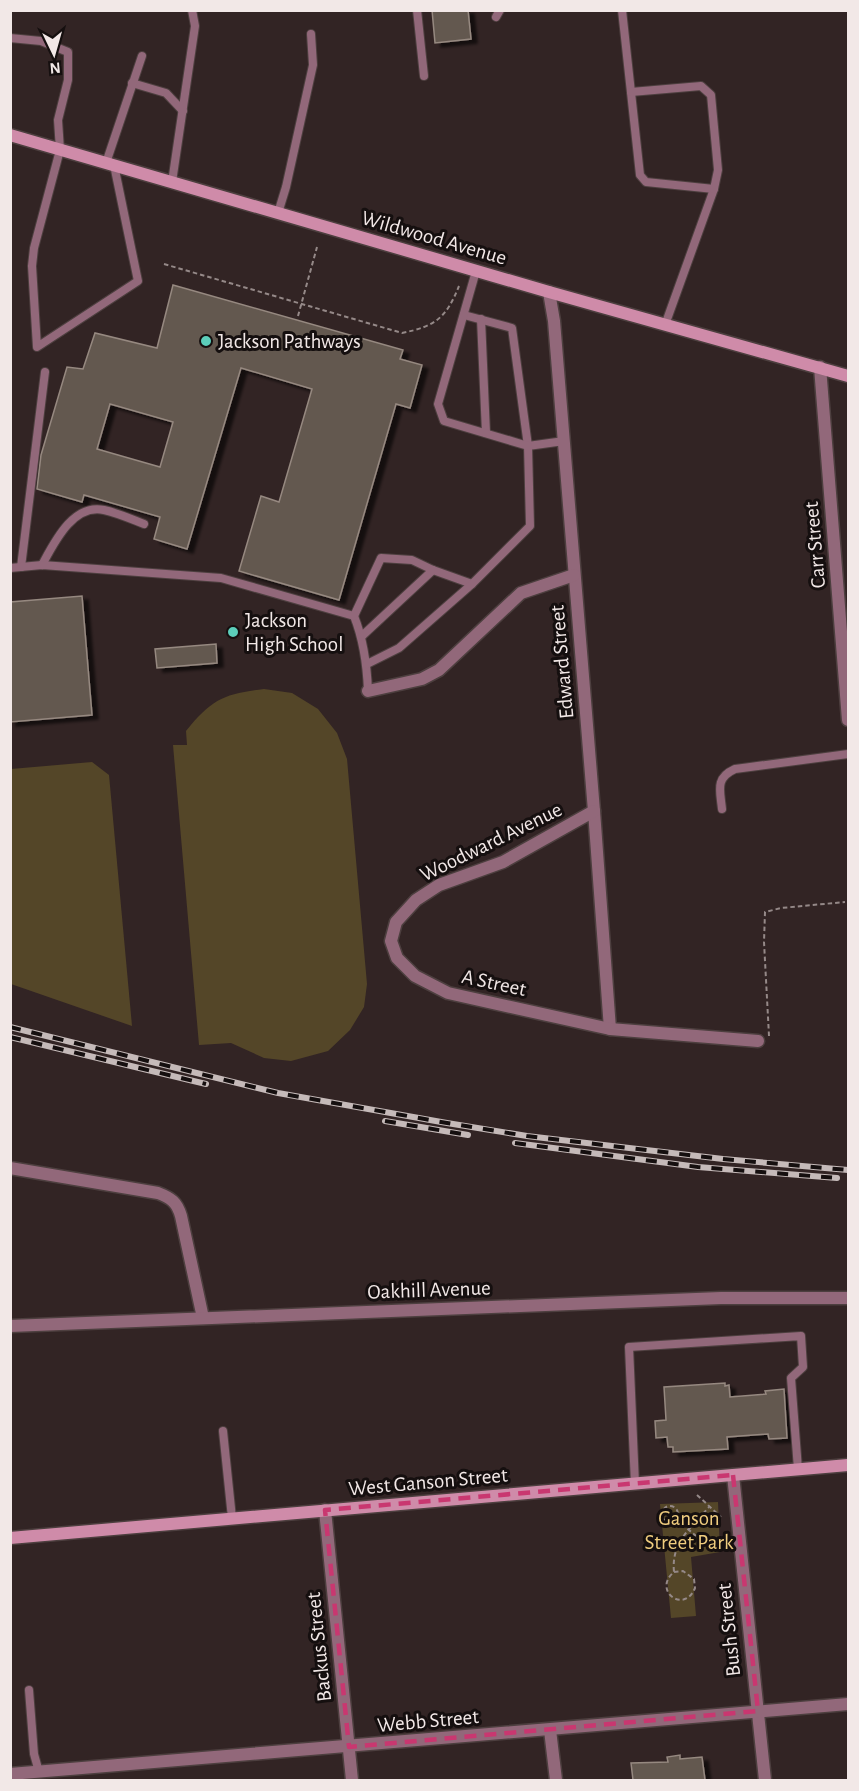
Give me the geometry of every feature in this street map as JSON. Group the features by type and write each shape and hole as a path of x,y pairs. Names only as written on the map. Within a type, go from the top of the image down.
{"street":[{"name":"Wildwood Avenue","path":"10,135 549,292 849,376"},
{"name":"Edward Street","path":"549,292 554,321 564,441 610,1029"},
{"name":"Carr Street","path":"820,367 849,720"},
{"path":"368,691 422,678 439,670 521,592 574,575"},
{"name":"Woodward Avenue","path":"392,941 396,922 416,900 439,885 503,862 594,812"},
{"name":"A Street","path":"392,941 397,958 404,967 415,976 448,993 610,1029 758,1041"},
{"path":"10,1168 158,1193 170,1198 178,1206 181,1216 203,1318"},
{"name":"Oakhill Avenue","path":"10,1326 721,1298 849,1298"},
{"name":"West Ganson Street","path":"10,1538 849,1465"},
{"name":"Bush Street","path":"733,1475 765,1780"},
{"name":"Backus Street","path":"325,1510 352,1780"},
{"name":"Webb Street","path":"10,1774 849,1704"},
{"path":"550,1730 556,1780"}],"lane":[{"path":"172,182 195,26 192,10"},
{"path":"417,10 424,76"},
{"path":"622,10 640,175 646,182 714,189"},
{"path":"278,213 289,177 313,65 311,34"},
{"path":"10,38 41,41 68,52 68,80 58,120 60,150 34,248 32,266 37,347 138,281 110,164 132,83 142,56"},
{"path":"132,83 166,93 183,111"},
{"path":"631,92 701,86 711,95 718,170 714,189 665,324"},
{"path":"476,271 438,404 444,421 528,446 564,441"},
{"path":"367,664 399,648 472,584 530,526 528,446 512,328 464,315"},
{"path":"481,319 486,433"},
{"path":"21,567 45,372"},
{"path":"42,565 54,543 73,519 88,510 103,510 144,524"},
{"path":"368,691 367,664 362,636 354,616 381,558 412,560 472,584"},
{"path":"10,568 42,565 221,578 354,616"},
{"path":"362,636 433,570"},
{"path":"722,809 721,781 725,774 735,769 849,754"},
{"path":"635,1484 629,1347 801,1336 804,1367 791,1378 798,1469"},
{"path":"223,1431 232,1518"},
{"path":"28,1690 34,1754 39,1772"}],"path":[{"path":"298,316 317,247"},
{"path":"164,264 402,333 422,329 438,322 451,306 459,286"},
{"path":"758,1041 770,1035 764,942 765,912 781,908 845,902"},
{"path":"697,1495 721,1517"},
{"path":"668,1506 675,1508 676,1519 668,1521 664,1519 662,1514 664,1509 668,1506"},
{"path":"674,1572 688,1572 694,1579 695,1588 687,1599 677,1600 669,1594 667,1580 674,1572 673,1562 677,1544 709,1507"},
{"path":"676,1519 696,1536"}],"highlighted area":[{"path":"733,1475 758,1711 349,1747 325,1510"}],"green space":[{"path":"264,689 292,693 318,709 337,733 347,759 367,984 364,1007 350,1030 328,1051 291,1061 264,1058 231,1043 199,1045 173,745 187,745 186,731 204,712 220,700 239,693"},
{"path":"92,762 109,775 132,1026 11,984 11,769"},
{"name":"Ganson Street Park","path":"718,1502 720,1552 691,1557 696,1616 671,1618 660,1504"}],"building":[{"path":"432,10 468,10 471,39 435,43"},
{"path":"173,285 403,350 400,359 422,365 410,408 396,404 339,600 239,571 261,496 279,502 312,389 241,368 187,549 154,539 160,517 84,495 82,502 37,489 41,455 67,367 83,369 95,333 157,348","holes":["110,404 173,422 160,467 97,449"]},
{"path":"82,596 92,715 10,722 10,602"},
{"path":"216,644 217,663 157,668 155,649"},
{"path":"725,1383 725,1386 729,1385 730,1397 766,1394 765,1391 784,1389 787,1438 769,1439 768,1434 727,1437 728,1449 673,1452 673,1447 668,1447 667,1437 656,1438 655,1421 666,1420 664,1387"},
{"path":"680,1755 680,1759 702,1757 705,1780 633,1780 631,1763 668,1762 667,1757"}],"railway":[{"path":"10,1027 278,1093 447,1123 527,1136 723,1159 848,1170"},
{"path":"10,1037 206,1084"},
{"path":"385,1121 468,1135"},
{"path":"515,1143 698,1167 837,1178"}],"place":[{"name":"Jackson Pathways","path":"206,341"},
{"name":"Jackson High School","path":"233,632"}]}
